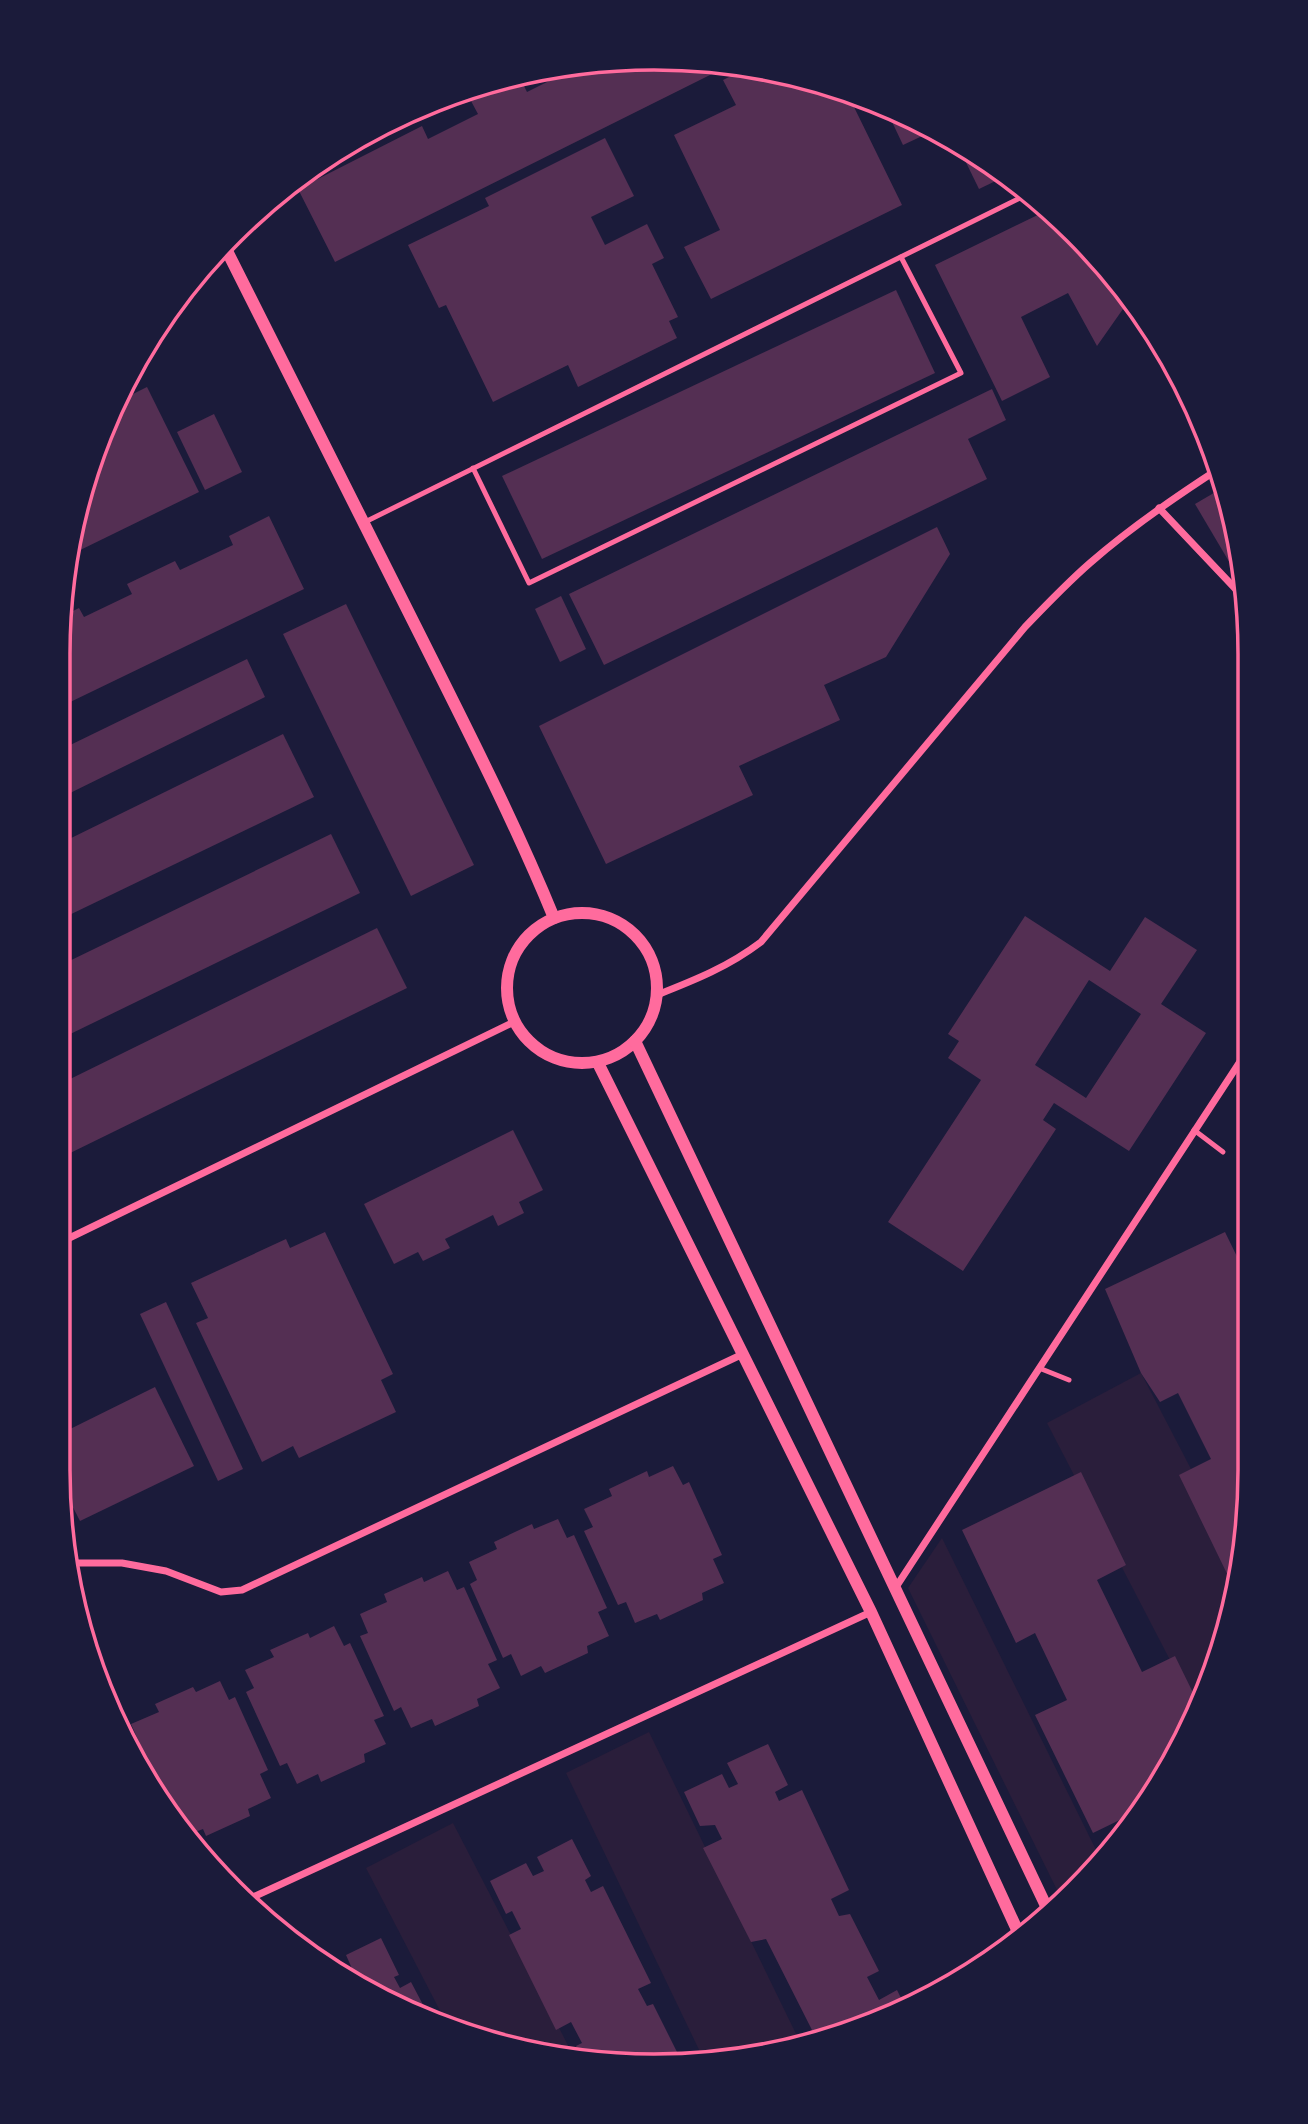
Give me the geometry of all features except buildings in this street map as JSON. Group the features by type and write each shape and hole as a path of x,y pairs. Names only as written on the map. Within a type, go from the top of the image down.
{"street":[{"path":"229,254 491,778 554,918"},
{"path":"657,995 713,973 761,942 1025,627 1091,562 1159,508 1210,475"},
{"path":"1159,508 1234,587"},
{"path":"590,913 613,919 633,932 646,948 656,971 657,995 652,1017 635,1041 617,1055 598,1063 573,1064 552,1058 533,1047 514,1022 506,992 508,972 514,955 524,940 554,918 590,913"},
{"path":"70,1238 514,1022"},
{"path":"635,1041 1045,1904"},
{"path":"598,1063 871,1612 1016,1928"},
{"path":"896,1587 1238,1064"},
{"path":"78,1563 122,1563 166,1571 221,1592 242,1590 743,1354"},
{"path":"255,1896 871,1612"}],"lane":[{"path":"363,523 1019,198"},
{"path":"473,468 529,583 961,373 901,257"},
{"path":"1194,1130 1223,1152"},
{"path":"1039,1368 1069,1380"}],"shaded area":[{"path":"1141,1373 1233,1549 1218,1621 1191,1700 1047,1423"},
{"path":"942,1538 1096,1851 1058,1892 908,1588"},
{"path":"649,1732 797,2036 768,2043 700,2052 566,1773"},
{"path":"453,1823 569,2048 503,2034 442,2014 366,1868"}]}
